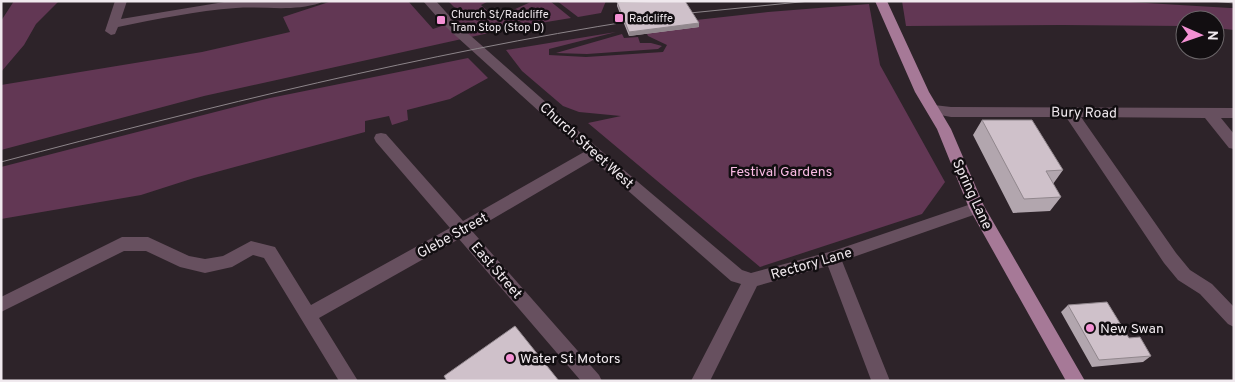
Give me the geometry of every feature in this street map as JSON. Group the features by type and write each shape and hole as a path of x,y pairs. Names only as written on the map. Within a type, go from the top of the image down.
{"main road":[{"name":"Spring Lane","path":"882,1 922,92 934,110 977,208 1076,381"}],"street":[{"path":"121,1 112,28 220,6 257,4 291,7 316,1"},
{"name":"Church Street West","path":"429,1 450,24 594,153 737,276 751,280"},
{"name":"Bury Road","path":"934,110 952,112 1234,113"},
{"path":"1069,111 1170,258 1184,275 1206,289 1234,319"},
{"path":"1209,113 1234,144"},
{"name":"East Street","path":"381,138 593,381"},
{"name":"Glebe Street","path":"309,315 529,192 594,153"},
{"name":"Rectory Lane","path":"751,280 833,258 977,208"},
{"path":"1,305 122,244 148,244 186,262 205,266 226,262 251,248 269,252 349,381"},
{"path":"833,258 881,381"},
{"path":"700,381 731,323 751,280"}],"green space":[{"path":"14,1 59,1 36,24 24,45 1,72 1,21"},
{"path":"332,1 408,1 433,29 465,18 448,1 489,1 481,5 495,18 533,1 550,1 571,18 522,26 520,21 509,22 509,28 507,29 204,96 1,150 1,85 202,52 290,32 283,17"},
{"path":"557,1 606,1 601,13 578,17"},
{"path":"902,1 1113,1 1234,8 1234,30 1225,29 1225,10 1175,10 1175,26 906,26"},
{"name":"Festival Gardens","path":"869,4 880,65 945,182 922,214 760,267 588,123 621,116 579,112 563,106 522,71 506,50 616,32 549,49 549,55 586,57 663,52 667,45 647,34 696,20"},
{"path":"622,34 624,38 638,37 640,43 662,46 658,49 587,54 556,53"},
{"path":"468,58 488,78 450,99 407,110 408,120 392,125 389,116 365,121 365,132 194,178 141,195 1,219 1,167 270,98"}],"building":[{"path":"685,1 699,23 629,32 617,2"},
{"path":"982,120 1032,120 1063,170 1046,171 1061,197 1024,199"},
{"name":"New Swan","path":"1107,302 1129,338 1140,337 1151,356 1099,360 1068,305"},
{"name":"Water St Motors","path":"515,326 559,381 447,381 444,376"}],"tram line":[{"path":"680,14 810,1"},
{"path":"1211,1 1234,3"},
{"path":"1,162 238,101 397,65 638,20"}],"place":[{"name":"Radcliffe","path":"619,18"},
{"name":"Church St/Radcliffe Tram Stop (Stop D)","path":"441,20"},
{"name":"New Swan","path":"1090,328"},
{"name":"Water St Motors","path":"510,358"}]}
